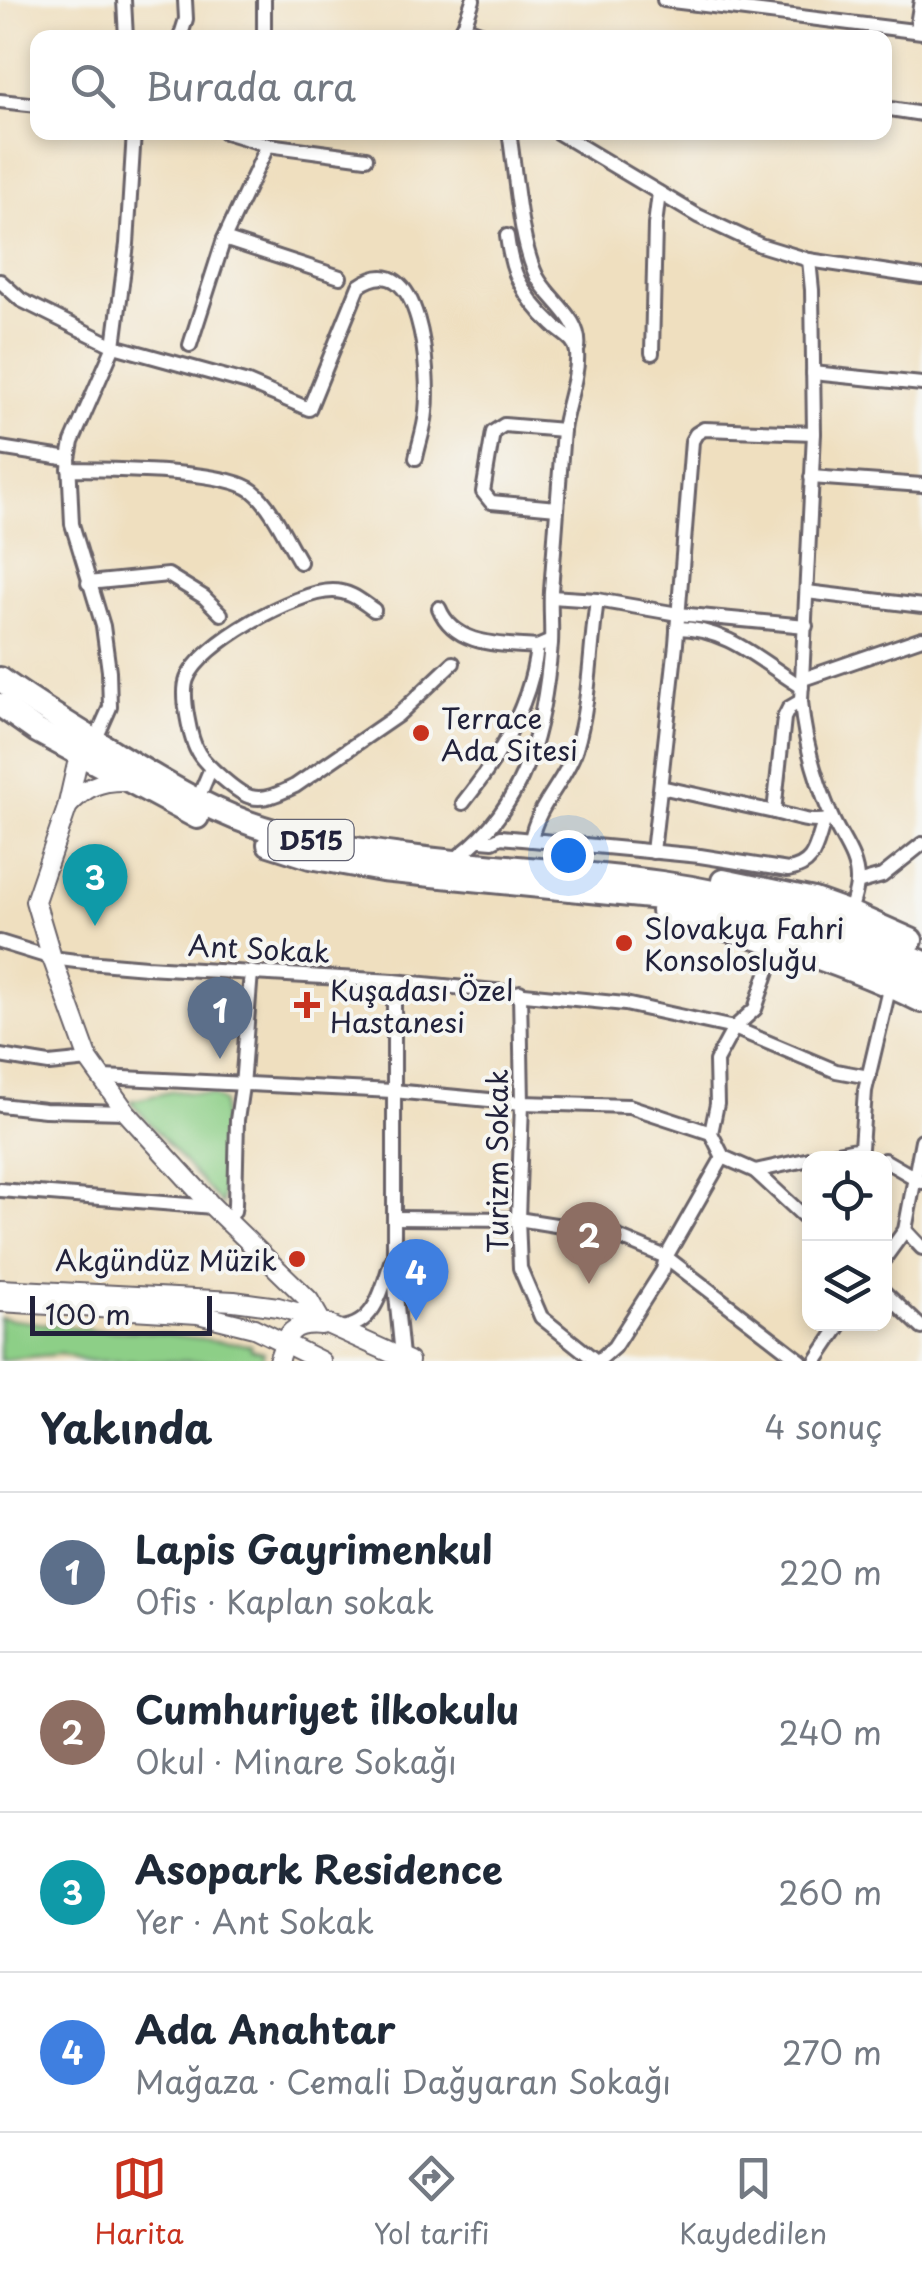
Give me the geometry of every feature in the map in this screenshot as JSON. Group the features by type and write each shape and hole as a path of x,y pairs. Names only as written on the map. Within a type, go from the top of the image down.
{"highway":[{"name":"D515","path":"0,680 48,714 127,781 186,813 230,831 310,857 382,870 699,904 776,924 922,982"},
{"name":"D515","path":"0,704 36,731 88,748 198,802 282,834 386,854 709,890 818,921 922,962"},
{"path":"386,854 500,858 662,872 760,887 850,913 922,946"},
{"path":"310,857 411,882 658,910 776,944 890,985 922,1002"}],"street":[{"path":"124,0 126,30"},
{"path":"183,30 185,0"},
{"path":"264,0 264,30"},
{"path":"462,30 473,0"},
{"path":"664,0 919,31 921,0"},
{"path":"0,101 30,104"},
{"path":"892,109 922,114"},
{"path":"134,140 127,244 114,346 72,442 69,464 72,524 103,626 111,696 108,715 88,748 35,901 89,1060 126,1112 213,1207 308,1300 326,1324"},
{"path":"251,140 366,158"},
{"path":"460,856 481,840 512,795 533,753 544,704 551,641 563,430 580,342 570,318 542,285 530,257 511,140"},
{"path":"570,140 698,216 760,245 809,260 922,277"},
{"path":"190,345 224,238 268,145"},
{"path":"652,353 659,193"},
{"path":"507,236 518,281 577,351"},
{"path":"224,238 340,277"},
{"path":"809,260 814,432 801,702 804,732 828,820 854,858 858,882 850,913"},
{"path":"0,281 21,300 114,346 248,383 308,409 358,286 370,279 388,278 405,287 420,329 428,373 426,414 416,458"},
{"path":"813,374 922,384"},
{"path":"558,508 491,502 484,492 493,432 504,425 563,430"},
{"path":"654,852 694,437 704,430 814,432"},
{"path":"0,448 69,464 173,473 242,484 262,500 300,562"},
{"path":"811,477 922,484"},
{"path":"88,583 168,575 204,597 222,614"},
{"path":"374,610 350,594 335,591 302,596 268,613 200,659 184,689 186,710 197,752 211,768 245,796 264,798 283,792 398,715 453,664"},
{"path":"807,592 922,606"},
{"path":"551,597 597,600 678,621 735,642 802,683"},
{"path":"531,840 535,822 566,774 576,746 597,600"},
{"path":"439,608 443,620 473,640 537,647 551,641"},
{"path":"678,621 806,626"},
{"path":"802,683 922,638"},
{"path":"463,803 499,754 512,727 535,669 537,647"},
{"path":"774,812 784,718 789,708 801,702"},
{"path":"198,802 211,768"},
{"path":"67,808 92,785 127,781"},
{"path":"665,788 828,820"},
{"path":"481,840 531,840 700,856 788,870 809,863 828,820"},
{"path":"481,840 482,850 500,858"},
{"path":"858,882 882,876 922,844"},
{"name":"Ant Sokak","path":"0,942 52,958 394,981 625,1004 734,1028 836,1071 870,1077"},
{"path":"776,944 756,1009 734,1028 716,1061 717,1104 711,1133 723,1157 756,1171 802,1214"},
{"path":"228,1222 235,1205 236,1120 251,972"},
{"path":"394,981 394,1275 405,1360"},
{"path":"861,1148 865,1091 890,985"},
{"name":"Turizm Sokak","path":"520,992 520,1268 540,1317 597,1361"},
{"path":"0,1056 49,1064 89,1060"},
{"path":"102,1077 629,1106 711,1133"},
{"path":"0,1105 126,1112"},
{"path":"892,1248 905,1230 918,1179 922,1140"},
{"path":"847,1151 866,1151"},
{"path":"597,1361 614,1347 663,1270 666,1257 723,1157"},
{"path":"756,1171 802,1161"},
{"path":"892,1165 918,1179"},
{"path":"0,1190 213,1207"},
{"path":"395,1218 518,1220 610,1234 666,1257 801,1361"},
{"path":"905,1230 922,1248"},
{"path":"277,1339 306,1324 343,1328 367,1317 374,1309 394,1245"},
{"path":"257,1303 277,1292 280,1280 275,1268"},
{"path":"0,1289 257,1303 300,1312 405,1360"},
{"path":"892,1300 922,1328"},
{"path":"0,1302 198,1314 238,1322 321,1361"},
{"path":"816,1361 836,1331"},
{"path":"277,1339 277,1361"}],"green space":[{"path":"174,1091 212,1095 223,1102 222,1205 130,1101"},
{"path":"0,1318 251,1345 251,1349 264,1352 262,1361 84,1361 61,1354 0,1360"}],"place":[{"name":"Terrace Ada Sitesi","path":"421,733"},
{"name":"Asopark Residence","path":"95,926"},
{"name":"Slovakya Fahri Konsolosluğu","path":"624,943"},
{"name":"Kuşadası Özel Hastanesi","path":"307,1005"},
{"name":"Lapis Gayrimenkul","path":"220,1059"},
{"name":"Akgündüz Müzik","path":"297,1259"},
{"name":"Cumhuriyet ilkokulu","path":"589,1284"},
{"name":"Ada Anahtar","path":"416,1321"}]}
